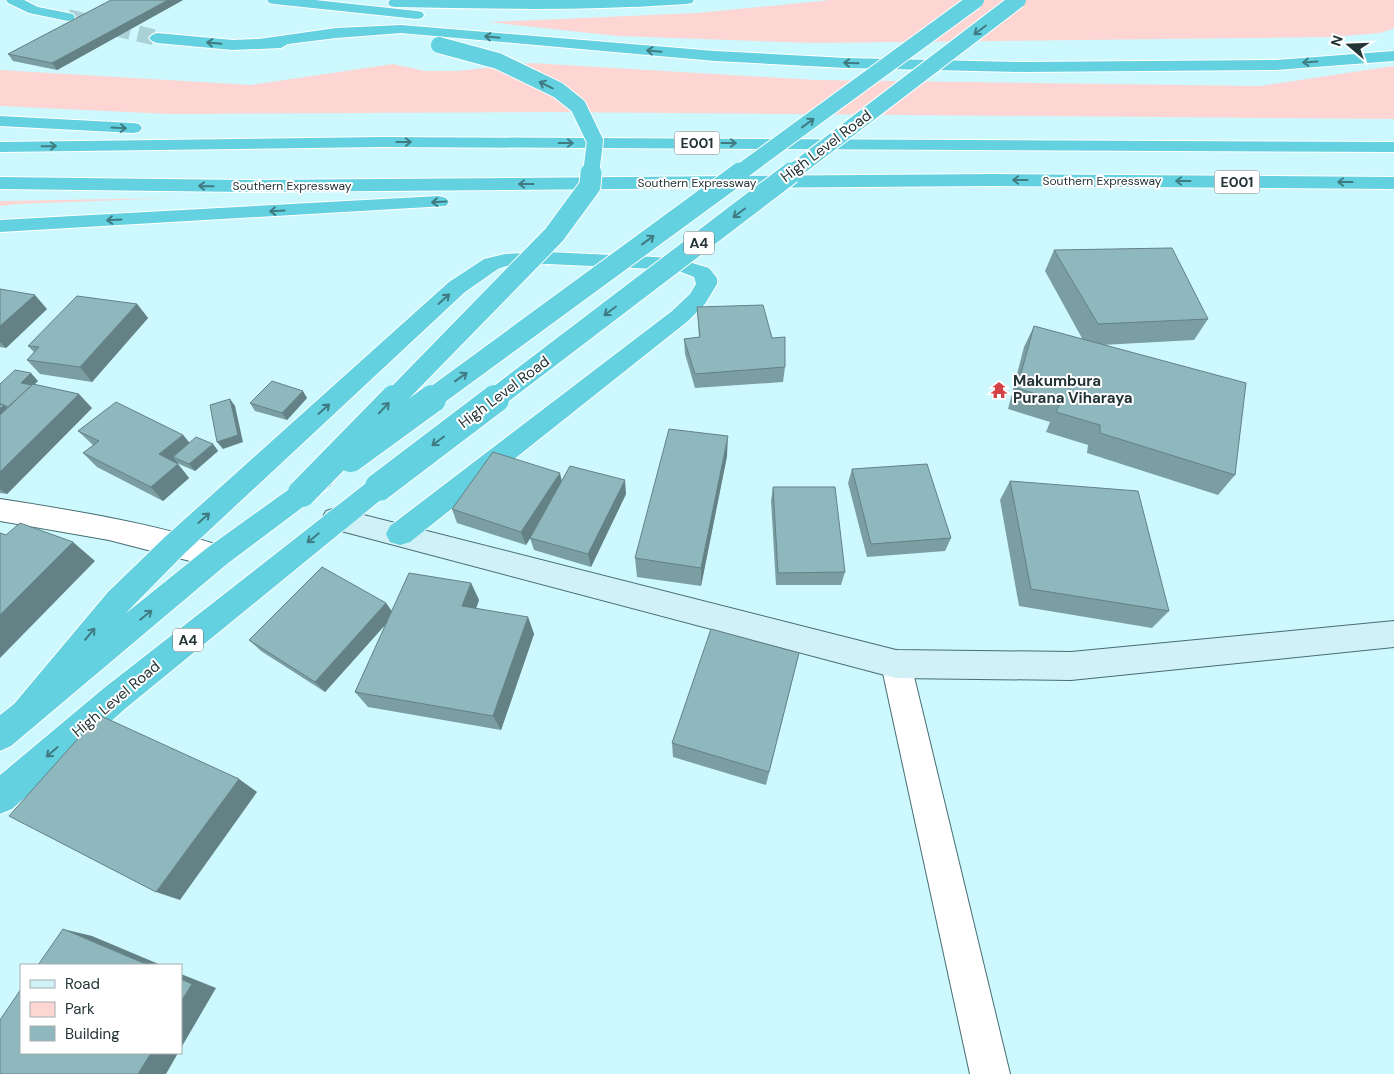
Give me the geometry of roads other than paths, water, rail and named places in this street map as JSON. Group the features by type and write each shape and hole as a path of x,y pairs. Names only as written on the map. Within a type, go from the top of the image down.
{"highway":[{"path":"13,0 34,10 68,17"},
{"path":"274,0 687,42 913,53 1147,56 1266,50"},
{"path":"311,4 352,2 517,6 687,0"},
{"name":"High Level Road","path":"0,735 217,556 976,0"},
{"name":"High Level Road","path":"0,797 115,698 336,519 1018,0"},
{"path":"263,44 336,33 401,29 715,56 846,63 1023,67 1276,65 1394,56"},
{"path":"157,38 233,44 398,43 439,45 498,61 558,90 578,106 595,141 590,186 554,234 302,493"},
{"path":"1295,48 1394,43"},
{"path":"0,121 382,142"},
{"name":"E001","path":"0,147 382,142 1394,146"},
{"path":"0,226 475,200 995,180"},
{"name":"Southern Expressway","path":"0,183 255,186 995,180 1394,183"},
{"path":"26,712 118,601 176,544 457,287 491,264 520,258 606,260 676,264 690,267 705,275 708,280 706,286 697,300 680,316 400,534"}],"street":[{"path":"0,510 86,523 176,544 217,556"},
{"path":"336,519 400,534 896,664 1070,666 1394,634"},
{"path":"896,664 990,1074"}],"tunnel":[{"path":"68,17 157,38"}],"place":[{"name":"Makumbura Purana Viharaya","path":"999,390"}]}
